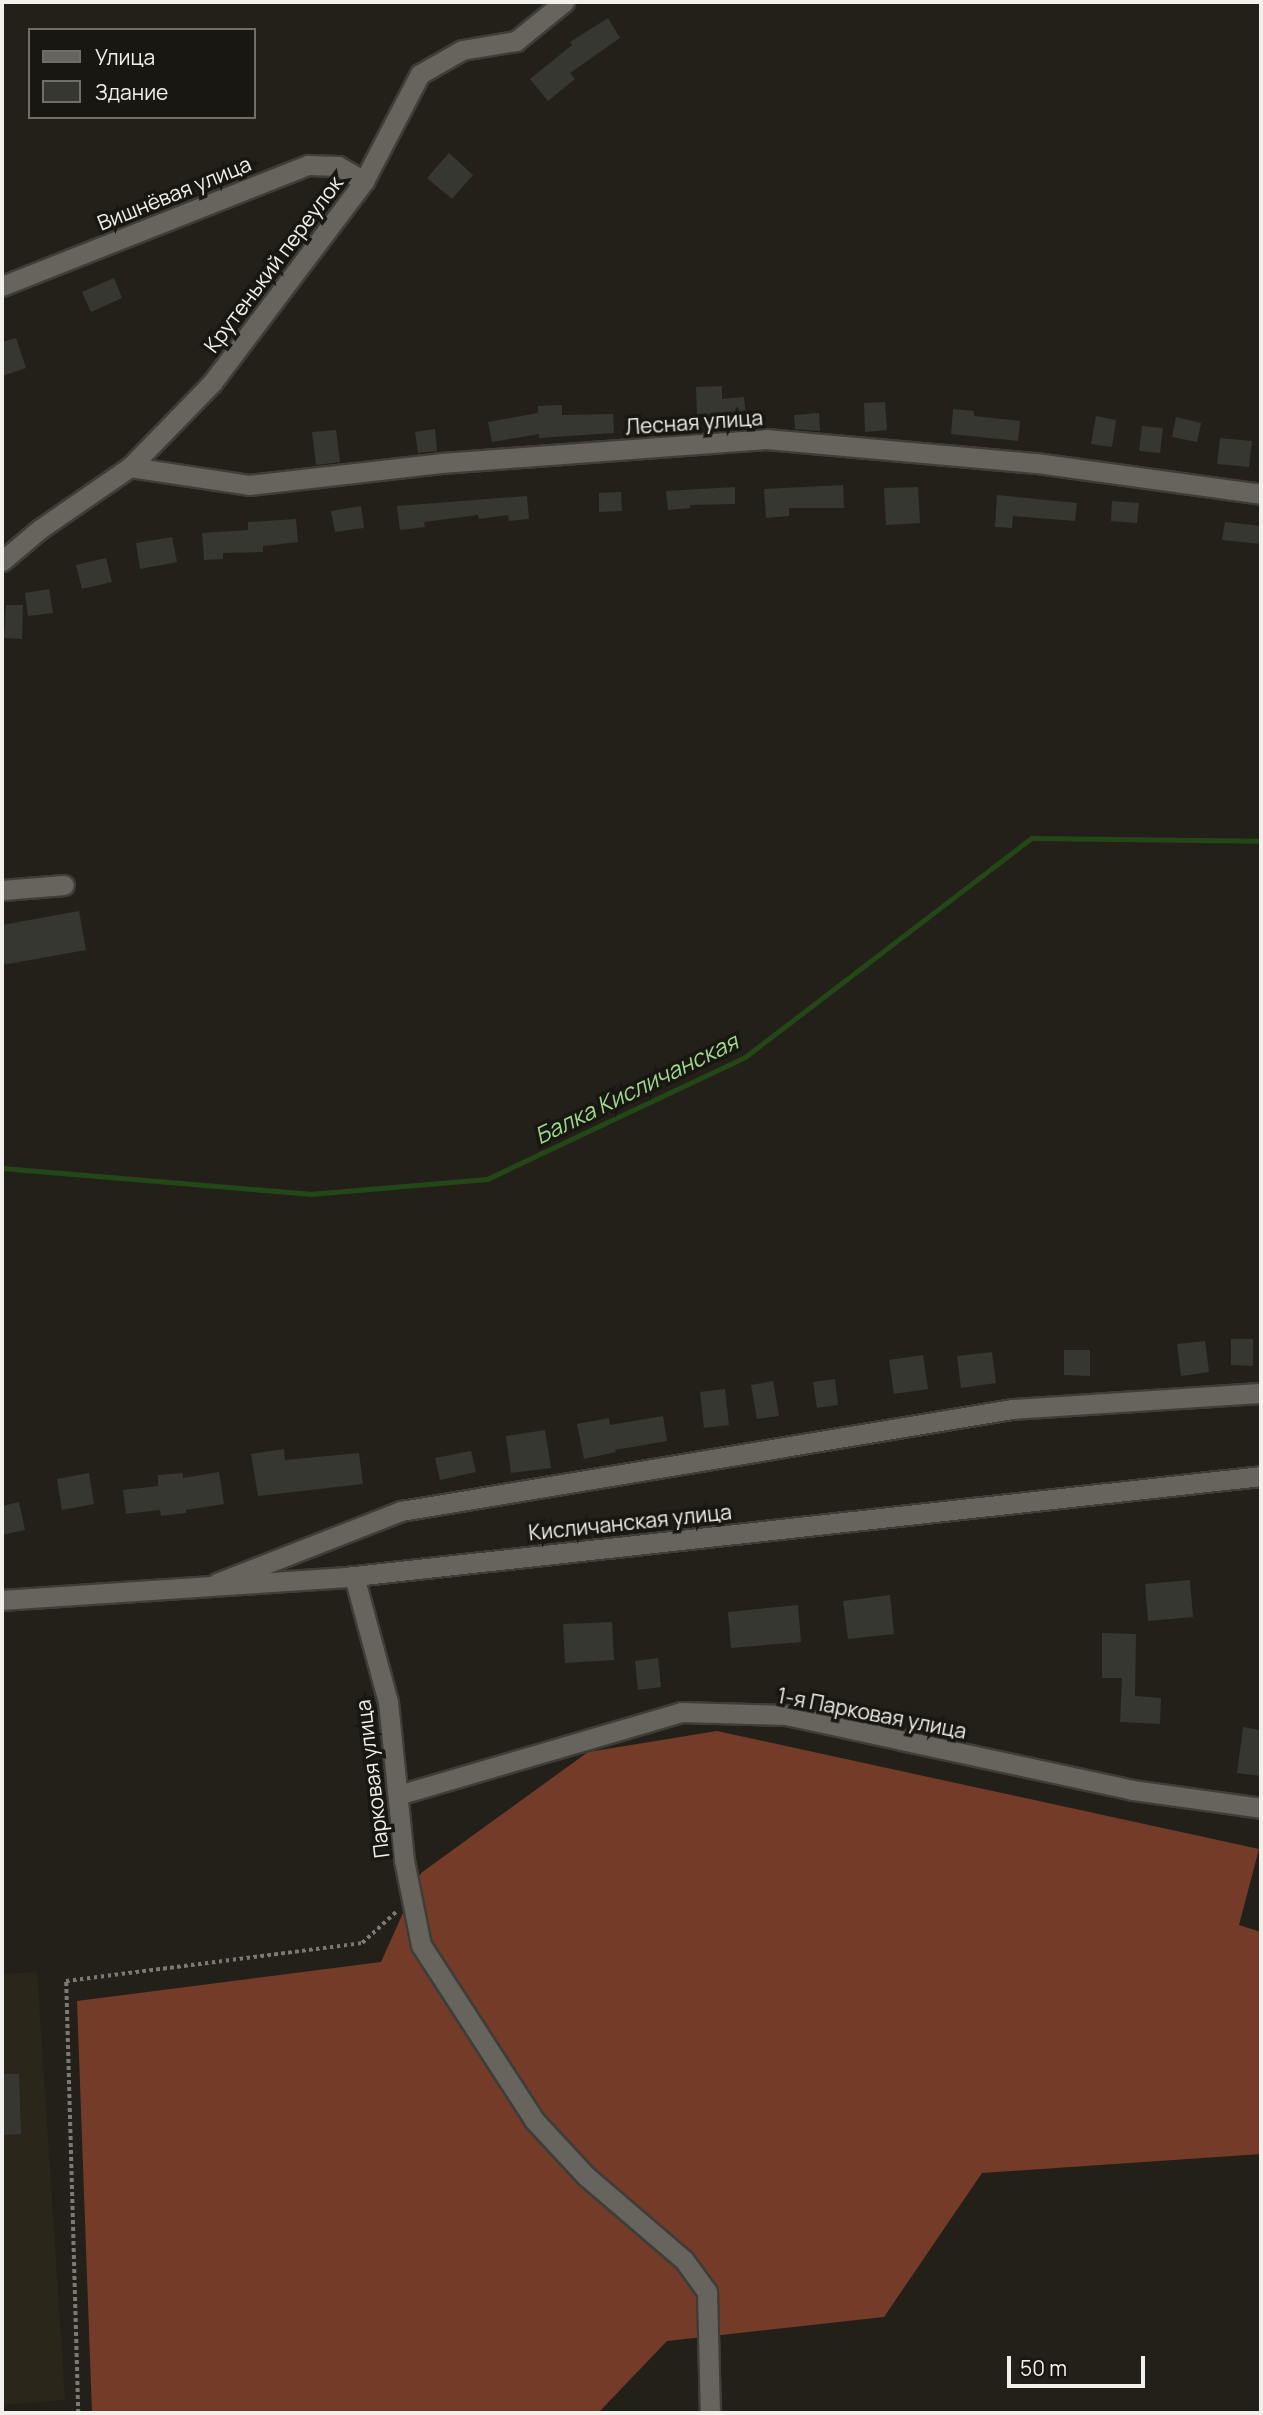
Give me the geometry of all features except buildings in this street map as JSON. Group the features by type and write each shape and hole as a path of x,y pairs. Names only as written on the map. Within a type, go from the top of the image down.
{"street":[{"name":"Крутенький переулок","path":"2,561 40,529 130,467 212,383 364,181 420,74 462,50 516,41 564,2"},
{"name":"Вишнёвая улица","path":"2,286 308,164 338,166 364,181"},
{"name":"Лесная улица","path":"130,467 249,485 441,463 765,439 1035,463 1261,494"},
{"path":"2,890 64,885"},
{"path":"213,1585 401,1511 1012,1409 1261,1393"},
{"name":"Кисличанская улица","path":"2,1600 354,1576 1261,1476"},
{"name":"Парковая улица","path":"354,1576 388,1702 411,1897 421,1945 534,2120 586,2176 684,2260 707,2292 710,2413"},
{"name":"1-я Парковая улица","path":"398,1795 681,1712 786,1715 1132,1790 1261,1808"}],"path":[{"path":"78,2413 66,1981 362,1943 411,1897"}],"shaded area":[{"path":"717,1731 1259,1849 1239,1925 1261,1932 1261,2154 982,2173 884,2317 667,2341 598,2413 92,2413 77,2001 381,1962 421,1873 588,1752"},
{"path":"37,1972 65,2400 2,2405 2,1974"}],"waterway":[{"name":"Балка Кисличанская","path":"2,1168 310,1194 487,1179 745,1057 1031,838 1261,841"}]}
